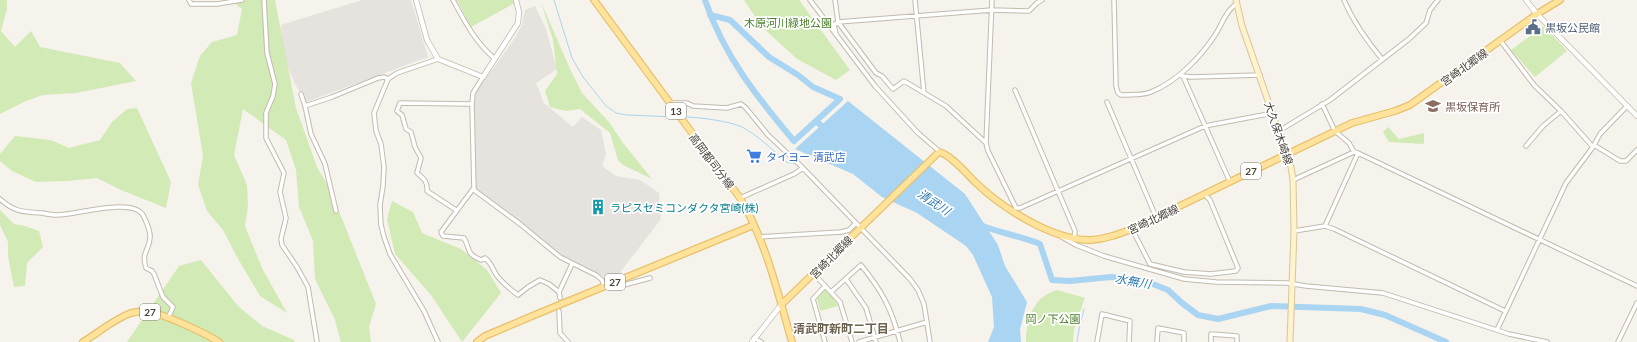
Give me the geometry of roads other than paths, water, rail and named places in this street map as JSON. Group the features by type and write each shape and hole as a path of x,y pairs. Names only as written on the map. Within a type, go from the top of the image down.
{"main road":[{"name":"高岡都司分線","path":"594,0 740,198 759,237 792,342"},
{"name":"宮崎北郷線","path":"781,305 814,274 859,226 939,153 949,157 991,196 1057,234 1074,239 1090,240 1105,238 1132,229 1156,218 1352,123 1410,106 1500,40 1560,0"},
{"name":"大久保木崎線","path":"1237,2 1242,26 1288,154 1293,180 1294,231 1290,342"},
{"name":"27","path":"477,342 485,336 754,225"},
{"name":"27","path":"83,342 131,313 149,312 168,318 219,342"}],"street":[{"path":"189,0 191,4 217,4 242,0"},
{"path":"264,0 266,49 275,87 266,114 266,137 271,150 284,173 280,192 286,218 281,239 282,245 308,287 317,342"},
{"path":"416,0 427,40 438,59 483,77"},
{"path":"453,0 475,38 483,49 495,59"},
{"path":"516,0 519,12 518,23 474,93 472,104 473,189 440,232 443,236 464,238 467,243 468,251 473,256 481,260 485,258 490,261 494,272 503,283 518,295 540,280 549,284 560,292"},
{"path":"810,0 883,95 918,133 939,153"},
{"path":"835,0 836,35"},
{"path":"915,0 924,93"},
{"path":"992,0 986,143 988,151 1015,210 1205,126 1273,113"},
{"path":"823,18 836,23 992,10 1029,11 1042,0"},
{"path":"1114,0 1118,93 1120,95 1150,92 1181,75 1216,34 1230,10 1237,2"},
{"path":"1344,0 1355,21 1382,59"},
{"path":"1279,131 1322,104 1409,39 1426,23 1430,10 1438,0"},
{"path":"1526,0 1537,14 1637,115"},
{"path":"836,23 872,69 882,76 893,89 904,80 952,111 986,143"},
{"path":"1500,40 1534,84 1594,146 1620,161 1626,160 1637,150"},
{"path":"438,59 397,73 388,79 374,113 376,131 381,144 384,168 380,205 382,225 390,254 424,311 438,342"},
{"path":"1181,75 1260,75"},
{"path":"1181,75 1230,182"},
{"path":"305,106 332,97 378,78 384,77 388,79"},
{"path":"1015,90 1057,192 1075,231 1074,239"},
{"path":"301,94 311,134 326,164 336,211"},
{"path":"1107,102 1156,218"},
{"path":"456,210 427,191 428,187 424,178 417,173 421,158 420,154 415,147 411,132 406,129 402,115 397,110 400,103 472,104"},
{"path":"669,103 687,103 694,106 727,108 741,104 746,108 768,135 803,168 903,272 918,290 924,304 930,342"},
{"path":"1322,104 1335,131 1349,143 1356,152 1637,286"},
{"path":"1497,330 1504,311 1566,183 1594,146 1600,134 1627,106"},
{"path":"1526,146 1543,126 1561,111"},
{"path":"1293,180 1356,152"},
{"path":"1325,226 1356,152"},
{"path":"740,198 794,174 803,168"},
{"path":"473,189 560,257 596,275 602,280 604,286"},
{"path":"1132,229 1150,264 1184,272 1211,274 1236,271 1238,268 1210,200 1204,194"},
{"path":"0,199 9,206 20,211 52,215 75,214 109,208 133,208 140,211 146,223 150,238 144,256 144,262 146,268 154,274 163,297 174,307 168,318"},
{"path":"759,237 841,232 859,226"},
{"path":"1294,231 1325,226 1504,311"},
{"path":"1057,234 1076,245 1104,256 1184,279 1383,293 1497,330 1547,342"},
{"path":"560,298 560,292 572,264"},
{"path":"831,292 862,265 882,292 888,303 898,331 900,342"},
{"path":"814,274 840,302 852,342"},
{"path":"614,282 620,286 650,278"},
{"path":"846,279 866,308 876,342"},
{"path":"825,286 813,299 826,342"},
{"path":"1618,342 1637,303"},
{"path":"760,342 753,340 781,305"},
{"path":"560,311 560,333 568,342"},
{"path":"1097,342 1102,314 1130,321 1130,342"},
{"path":"859,342 927,322"},
{"path":"1157,342 1158,328 1184,333 1184,342"},
{"path":"1211,342 1211,334 1237,336 1237,342"}],"water":[{"path":"848,101 965,194 998,245 1005,266 1027,302 1020,329 1021,342 988,342 994,327 992,297 973,255 966,246 917,213 882,197 853,174 795,149"}],"waterway":[{"path":"554,0 572,58 583,77 606,106 616,113 627,115 676,117"},
{"name":"清武川","path":"705,0 732,58 755,92 794,141 816,121 826,130"},
{"name":"清武川","path":"710,15 730,20 769,57 798,75 813,87 840,99 816,121"},
{"path":"684,117 713,120 742,127 759,138 786,162 795,163"},
{"path":"797,161 807,153"},
{"name":"水無川","path":"980,225 1040,244 1052,280 1070,281 1111,277 1145,281 1168,290 1198,315 1218,319 1271,306 1361,309 1385,315 1446,342"},
{"path":"1077,342 1084,309"}],"place":[{"name":"黒坂公民館","path":"1533,27"},
{"name":"黒坂保育所","path":"1433,106"},
{"name":"タイヨー 清武店","path":"754,156"},
{"name":"ラピスセミコンダクタ宮崎(株)","path":"598,207"}],"district":[{"name":"清武町新町二丁目","path":"841,328"}],"park label":[{"name":"木原河川緑地公園","path":"788,22"},
{"name":"岡ノ下公園","path":"1053,318"}]}
